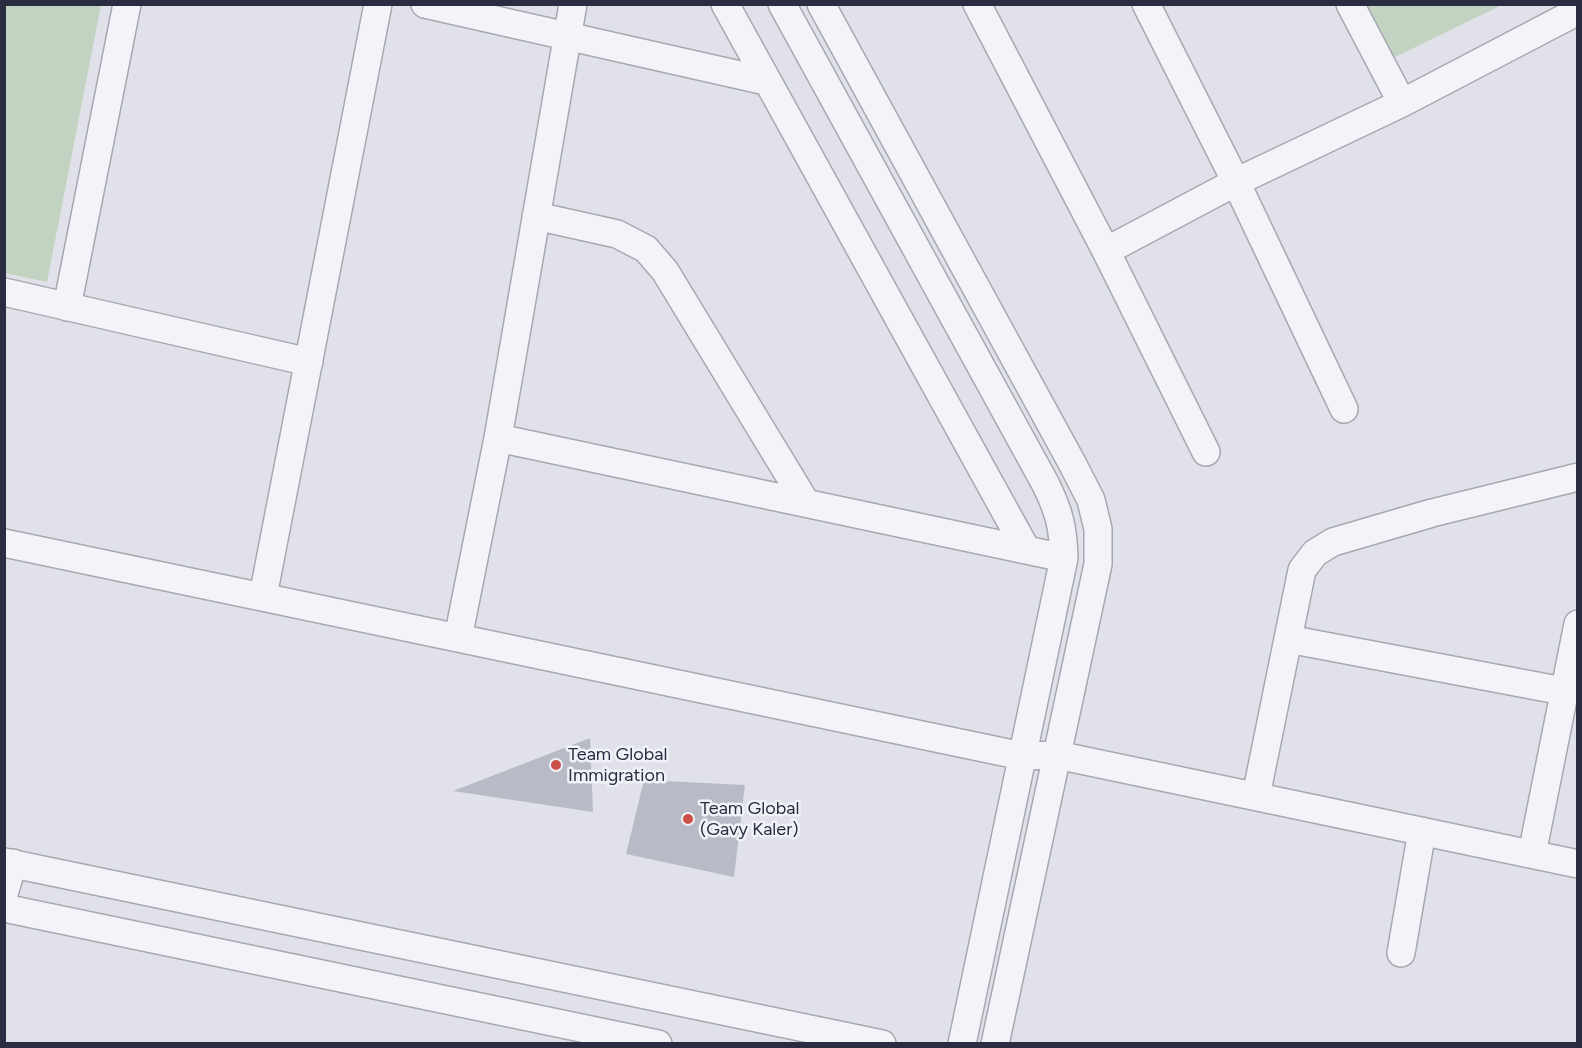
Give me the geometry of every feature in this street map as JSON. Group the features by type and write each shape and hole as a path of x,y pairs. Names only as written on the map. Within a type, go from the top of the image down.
{"street":[{"path":"67,307 127,4"},
{"path":"263,596 378,4"},
{"path":"425,4 766,81"},
{"path":"458,638 498,438 573,4"},
{"path":"725,4 1026,549"},
{"path":"782,4 1045,483 1058,510 1063,534 1064,558 962,1044"},
{"path":"821,4 1091,500 1098,529 1098,564 995,1044"},
{"path":"977,4 1106,250 1206,452"},
{"path":"1146,4 1236,182 1344,409"},
{"path":"1350,4 1402,104"},
{"path":"1106,250 1236,182 1402,104 1578,11"},
{"path":"536,216 617,234 646,249 665,271 806,503"},
{"path":"4,292 309,362"},
{"path":"498,438 1064,558"},
{"path":"1256,796 1302,570 1315,553 1333,542 1432,513 1578,477"},
{"path":"4,543 1022,756 1057,755 1578,864"},
{"path":"1532,854 1578,624"},
{"path":"1288,639 1563,691"},
{"path":"1401,953 1422,831"},
{"path":"4,894 9,863 882,1044"},
{"path":"4,908 658,1044"}],"green space":[{"path":"5,4 101,5 47,282 5,273"},
{"path":"1363,5 1502,5 1391,59"}],"building":[{"name":"Team Global Immigration","path":"590,738 593,812 453,791"},
{"name":"Team Global (Gavy Kaler)","path":"644,780 745,785 734,877 626,854"}],"place":[{"name":"Team Global Immigration","path":"556,765"},
{"name":"Team Global (Gavy Kaler)","path":"688,819"}]}
